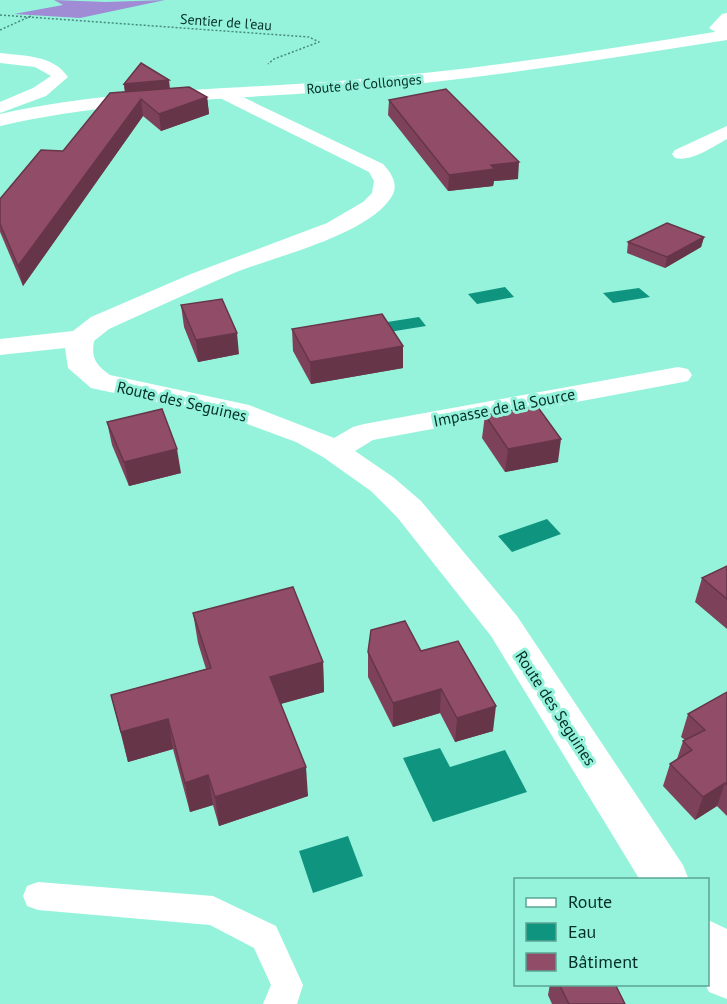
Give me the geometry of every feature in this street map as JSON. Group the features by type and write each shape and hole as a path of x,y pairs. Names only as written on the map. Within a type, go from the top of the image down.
{"street":[{"path":"727,17 717,28 727,34"},
{"name":"Route de Collonges","path":"0,120 70,104 480,73 727,34"},
{"path":"0,58 42,64 55,70 60,77 44,90 0,108"},
{"path":"0,347 81,338 100,323 155,300 178,287 243,261 283,249 359,214 381,197 386,186 376,168 226,94"},
{"path":"682,154 727,132"},
{"name":"Route des Seguines","path":"81,338 78,353 82,368 101,382 239,411 307,436 334,450 382,483 409,509 504,626 665,878"},
{"name":"Impasse de la Source","path":"334,450 364,434 678,375"},
{"path":"709,946 727,974"}],"lane":[{"path":"38,896 213,911 265,937 287,985 280,1004"}],"path":[{"name":"Sentier de l'eau","path":"0,15 309,37 319,42 302,51 275,58 268,62 268,66"},
{"path":"0,30 31,16"}],"shaded area":[{"path":"54,0 106,2 165,0 80,18 14,14 63,5"}],"water":[{"path":"505,287 514,297 477,304 468,294"},
{"path":"639,288 650,297 613,303 603,293"},
{"path":"419,317 426,326 389,332 381,323"},
{"path":"547,519 561,534 512,552 498,536"},
{"path":"440,748 450,767 505,750 527,792 433,822 403,758"},
{"path":"348,836 363,876 313,893 299,851"}],"building":[{"path":"141,63 169,80 124,84"},
{"path":"189,87 207,97 159,114 141,99 18,266 0,224 0,199 41,150 63,151 110,93"},
{"path":"446,89 519,162 491,165 495,169 449,175 389,100"},
{"path":"667,223 704,237 667,257 628,242"},
{"path":"222,299 237,333 196,340 181,305"},
{"path":"382,314 403,346 310,362 292,329"},
{"path":"537,406 561,439 508,449 485,415"},
{"path":"162,409 177,449 124,462 107,422"},
{"path":"727,566 727,599 702,578"},
{"path":"293,587 323,662 270,677 306,767 215,797 208,775 185,783 168,719 121,732 111,695 211,668 193,613"},
{"path":"405,621 421,651 458,641 496,706 457,718 441,689 393,703 368,652 371,630"},
{"path":"727,692 727,785 725,783 703,797 670,764 692,750 683,741 705,730 688,714"},
{"path":"560,986 616,986 625,1004 569,1004"}]}
